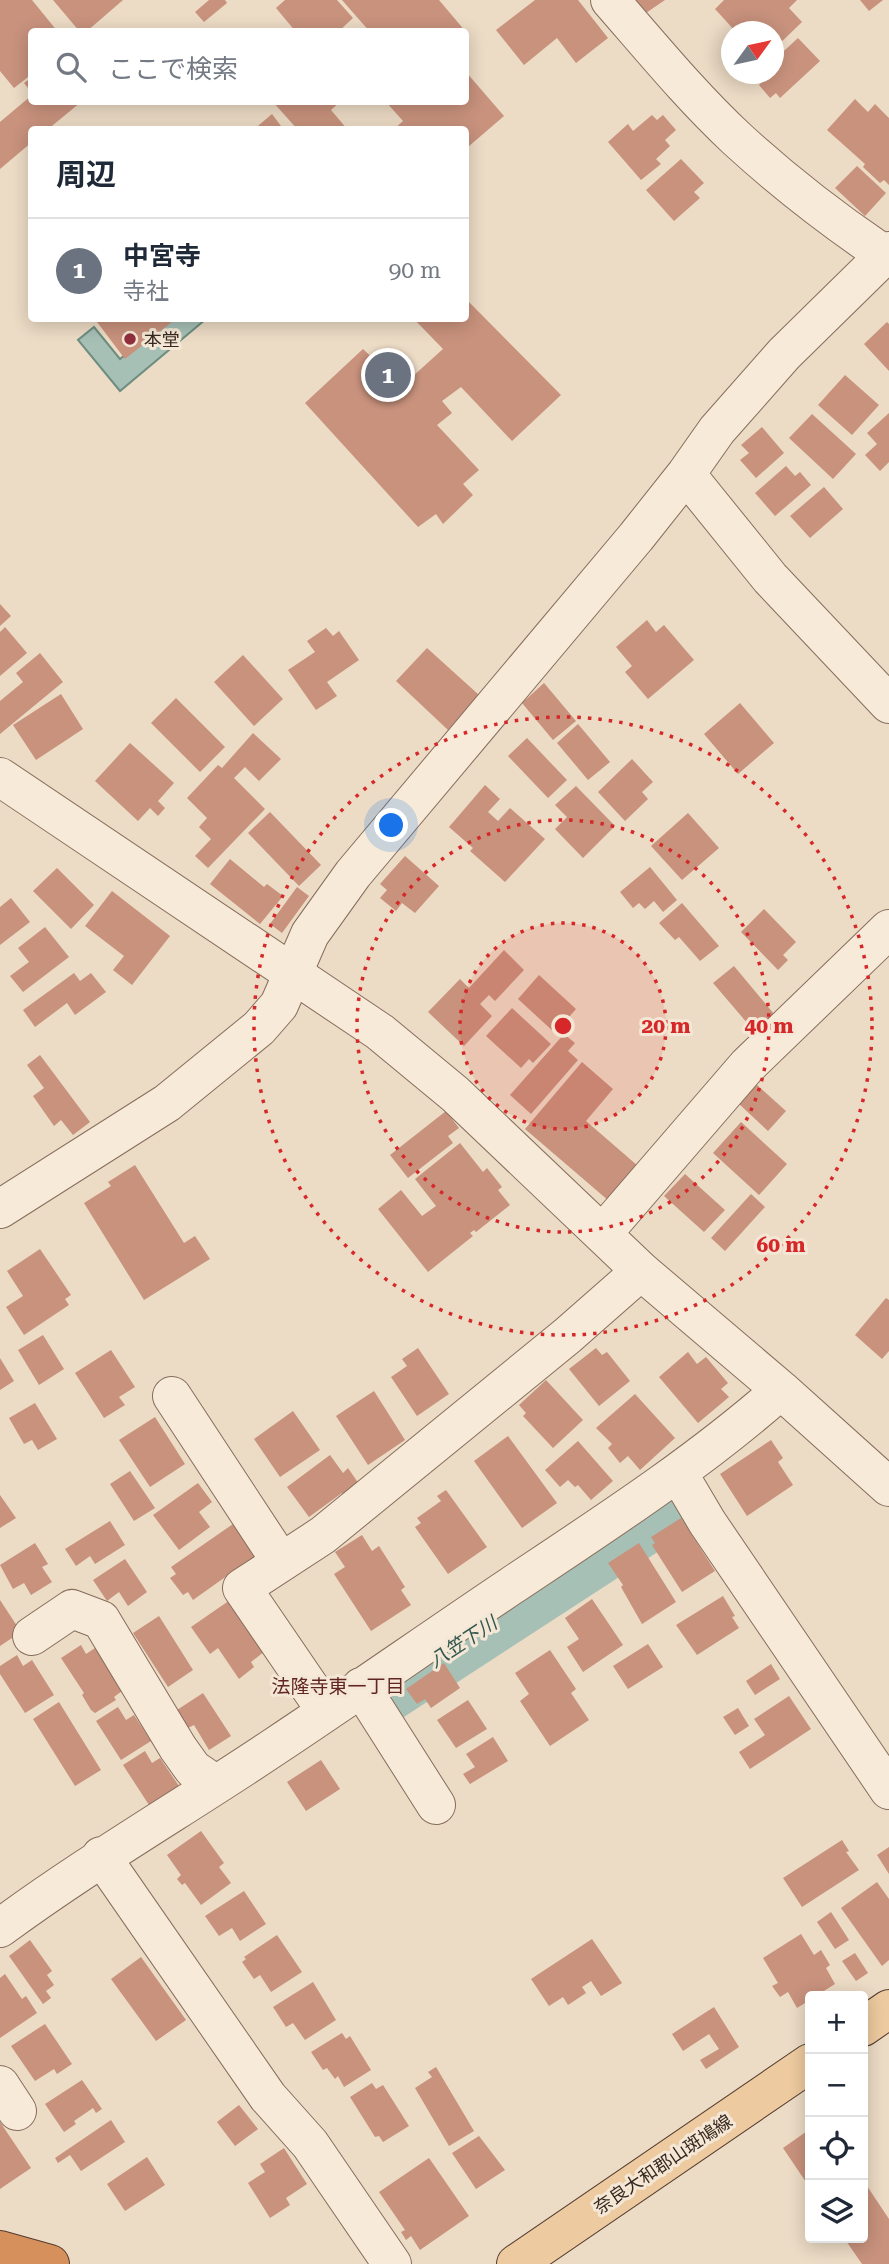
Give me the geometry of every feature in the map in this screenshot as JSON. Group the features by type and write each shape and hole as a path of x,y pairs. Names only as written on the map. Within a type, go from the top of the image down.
{"highway":[{"path":"0,2250 50,2264"}],"main road":[{"path":"868,2024 889,2010"},
{"name":"奈良大和郡山斑鳩線","path":"516,2264 805,2066"}],"street":[{"path":"0,1209 133,1126 221,1061 259,1028 279,1005 310,934 353,874 627,548 717,430 784,354 887,253 799,192 736,137 665,63 610,0"},
{"path":"685,474 770,579 889,704"},
{"path":"0,777 380,1032 455,1094 641,1270 889,1487"},
{"path":"603,1233 747,1066 889,929"},
{"path":"326,1711 242,1588 323,1535 567,1336 641,1270"},
{"path":"0,1928 102,1856 326,1711 370,1701 734,1431 781,1390"},
{"path":"172,1396 281,1562"},
{"path":"678,1473 707,1522 889,1790"},
{"path":"32,1636 72,1609 101,1620 178,1748 194,1769 215,1784"},
{"path":"370,1701 436,1805"},
{"path":"102,1856 268,2096 310,2144 393,2264"}],"shaded area":[{"path":"164,322 202,322 120,391 78,340 94,327 120,359"}],"building":[{"path":"0,0 32,0 55,28 28,28 28,77 14,88 0,71"},
{"path":"53,0 123,0 91,28 77,28"},
{"path":"209,0 225,0 227,3 204,22 195,12"},
{"path":"285,0 337,0 353,18 342,28 293,28 276,8"},
{"path":"342,0 439,0 463,28 366,28"},
{"path":"535,0 578,0 608,38 576,63 557,38 524,65 496,30"},
{"path":"629,0 665,0 640,17"},
{"path":"724,0 797,0 789,8 802,22 784,39 784,21 726,21 715,9"},
{"path":"860,0 883,0 869,11"},
{"path":"798,38 820,61 780,98 776,93 770,98 759,85 784,84 784,51"},
{"path":"469,75 504,116 469,146 469,126 397,126 403,121 389,105 469,105"},
{"path":"28,98 28,105 77,105 52,126 28,126 28,145 0,169 0,122"},
{"path":"855,99 868,112 875,104 889,118 889,185 884,180 880,183 863,167 865,164 827,130"},
{"path":"276,105 337,105 331,110 345,126 294,126"},
{"path":"272,114 281,126 258,126"},
{"path":"652,115 657,120 663,115 676,130 665,140 670,146 656,159 661,164 641,180 608,142 628,124 633,131"},
{"path":"681,159 704,183 694,192 700,198 674,221 646,190"},
{"path":"857,166 886,193 865,216 835,188"},
{"path":"469,302 561,395 512,441 461,387 442,401 452,413 437,425 479,470 463,484 473,495 443,524 436,514 418,527 305,403 363,349 402,386 443,349 417,322 469,322"},
{"name":"本堂","path":"97,322 172,322 125,359"},
{"path":"887,322 889,324 889,371 864,344"},
{"path":"845,375 879,405 852,435 818,405"},
{"path":"889,413 889,462 880,471 865,455 877,444 867,433"},
{"path":"812,414 856,454 833,479 789,438"},
{"path":"762,427 784,453 756,478 740,460 749,453 741,445"},
{"path":"786,466 795,476 800,472 811,485 775,516 755,493"},
{"path":"824,487 843,509 810,538 790,516"},
{"path":"0,604 11,616 0,626"},
{"path":"647,620 656,632 664,625 694,660 648,699 625,672 632,666 616,647"},
{"path":"5,627 27,653 0,676 0,632"},
{"path":"326,628 333,636 339,631 359,660 327,682 337,696 316,710 288,670 315,652 307,641"},
{"path":"427,648 479,695 448,730 396,681"},
{"path":"40,653 63,682 0,734 0,701 23,682 16,673"},
{"path":"243,655 283,699 254,726 214,682"},
{"path":"544,683 576,721 553,740 522,703"},
{"path":"61,694 83,729 36,760 13,725"},
{"path":"176,698 225,747 200,772 151,723"},
{"path":"740,703 774,743 738,774 704,734"},
{"path":"578,724 610,762 588,780 557,743"},
{"path":"253,733 281,759 259,781 245,767 234,778 265,809 208,868 195,856 211,839 199,827 207,818 187,798 218,765 222,768"},
{"path":"527,738 567,780 548,798 508,756"},
{"path":"130,743 174,783 158,801 165,808 158,816 150,808 138,821 95,781"},
{"path":"632,759 653,782 642,792 648,799 625,821 598,792"},
{"path":"485,785 500,799 488,812 498,821 510,808 545,839 505,882 470,851 473,848 449,827"},
{"path":"576,786 615,826 583,858 555,829 567,817 555,805"},
{"path":"270,812 321,865 299,886 248,833"},
{"path":"688,813 719,848 682,880 651,846"},
{"path":"405,856 439,886 415,913 402,903 396,911 380,898 387,890 380,884"},
{"path":"230,859 264,887 267,884 283,896 260,924 210,884"},
{"path":"650,867 677,900 663,912 654,901 645,909 639,903 633,908 620,892"},
{"path":"57,868 94,905 71,929 33,891"},
{"path":"297,887 309,896 282,933 270,924"},
{"path":"112,891 170,936 132,985 113,970 124,956 85,926"},
{"path":"11,898 30,922 0,945 0,907"},
{"path":"682,903 719,946 700,961 679,937 675,940 659,923"},
{"path":"764,909 796,942 783,955 788,960 778,970 741,932"},
{"path":"45,927 69,957 23,992 10,976 29,962 18,948"},
{"path":"504,950 524,970 495,1001 489,995 480,1004 492,1016 464,1046 428,1012 460,979 469,988"},
{"path":"734,966 774,1014 754,1031 713,983"},
{"path":"74,973 80,981 91,973 106,992 75,1015 67,1003 35,1027 23,1010"},
{"path":"539,975 576,1009 555,1033 518,999"},
{"path":"512,1008 551,1044 533,1063 529,1059 521,1068 486,1036"},
{"path":"564,1034 575,1043 568,1051 578,1060 531,1114 510,1095"},
{"path":"40,1055 90,1122 73,1135 61,1120 54,1126 33,1096 44,1088 27,1065"},
{"path":"582,1062 613,1089 586,1121 638,1166 609,1201 525,1129"},
{"path":"756,1084 786,1111 768,1131 738,1103"},
{"path":"446,1111 459,1128 448,1136 453,1143 408,1178 390,1155"},
{"path":"741,1122 787,1164 759,1195 713,1153"},
{"path":"460,1143 483,1172 487,1168 502,1187 498,1190 510,1205 476,1232 474,1230 470,1233 473,1236 428,1272 378,1209 401,1190 422,1216 436,1206 415,1179"},
{"path":"135,1165 184,1243 195,1236 210,1259 144,1300 84,1203 111,1186 108,1182"},
{"path":"685,1174 725,1210 704,1232 664,1196"},
{"path":"751,1194 765,1207 725,1251 711,1238"},
{"path":"40,1249 71,1295 65,1299 69,1305 24,1335 6,1307 23,1296 7,1271"},
{"path":"886,1298 889,1300 889,1351 882,1359 855,1335"},
{"path":"43,1335 64,1369 39,1385 18,1350"},
{"path":"418,1348 449,1394 417,1416 391,1377 407,1366 402,1359"},
{"path":"596,1348 602,1355 607,1352 630,1381 599,1406 569,1369"},
{"path":"111,1350 135,1387 119,1397 125,1405 104,1418 75,1373"},
{"path":"688,1352 697,1364 706,1357 728,1383 721,1389 729,1397 698,1423 659,1377"},
{"path":"0,1358 14,1381 0,1390"},
{"path":"546,1380 583,1420 553,1448 523,1416 526,1413 519,1405"},
{"path":"374,1391 405,1440 368,1465 336,1416"},
{"path":"635,1394 675,1438 640,1470 628,1456 620,1463 608,1448 612,1444 596,1428"},
{"path":"35,1403 57,1439 38,1450 32,1440 24,1444 9,1418"},
{"path":"293,1411 320,1450 280,1477 254,1439"},
{"path":"155,1417 185,1464 150,1487 119,1440"},
{"path":"508,1436 557,1503 522,1528 474,1461"},
{"path":"771,1440 783,1458 778,1462 793,1485 747,1516 720,1474"},
{"path":"578,1441 613,1481 591,1500 578,1485 575,1487 568,1480 560,1487 545,1470"},
{"path":"330,1455 343,1473 348,1468 361,1487 346,1498 342,1493 309,1517 287,1487"},
{"path":"130,1471 155,1508 134,1521 110,1484"},
{"path":"198,1483 212,1502 199,1512 210,1527 179,1550 153,1515"},
{"path":"446,1490 487,1547 448,1574 415,1527 421,1523 417,1518 441,1501 437,1496"},
{"path":"0,1495 16,1518 0,1528"},
{"path":"681,1518 715,1571 682,1592 652,1545 655,1543 651,1537"},
{"path":"110,1521 125,1545 95,1564 90,1556 76,1566 65,1549"},
{"path":"233,1524 266,1559 252,1558 193,1600 188,1592 183,1595 170,1578 176,1574 171,1567"},
{"path":"362,1535 372,1551 379,1546 405,1587 401,1590 411,1605 371,1631 334,1574 345,1567 335,1552"},
{"path":"35,1543 48,1564 42,1567 52,1582 31,1595 24,1583 13,1589 0,1565"},
{"path":"639,1543 676,1602 642,1624 621,1587 623,1585 608,1563"},
{"path":"125,1559 147,1592 128,1606 119,1592 107,1601 93,1580"},
{"path":"723,1596 739,1628 697,1655 676,1625"},
{"path":"592,1599 623,1645 583,1672 567,1647 579,1639 565,1618"},
{"path":"0,1600 21,1632 0,1646"},
{"path":"230,1600 265,1651 251,1662 254,1667 239,1679 218,1648 210,1654 191,1627"},
{"path":"159,1616 193,1670 168,1687 133,1633"},
{"path":"648,1644 663,1667 628,1689 613,1666"},
{"path":"81,1645 86,1654 95,1648 122,1691 114,1697 116,1700 95,1713 61,1658"},
{"path":"550,1650 576,1689 571,1693 589,1720 550,1746 520,1701 529,1694 515,1673"},
{"path":"17,1655 23,1666 32,1660 54,1695 25,1713 0,1674 0,1666"},
{"path":"444,1663 460,1688 431,1708 425,1699 417,1704 406,1689"},
{"path":"771,1664 780,1679 755,1695 746,1681"},
{"path":"203,1693 231,1736 209,1750 194,1725 188,1728 177,1710"},
{"path":"789,1696 811,1729 750,1769 739,1752 765,1735 754,1719"},
{"path":"468,1700 487,1729 456,1748 437,1720"},
{"path":"59,1702 101,1770 75,1786 33,1719"},
{"path":"118,1707 126,1720 134,1715 151,1741 121,1760 96,1721"},
{"path":"738,1708 749,1726 735,1735 723,1717"},
{"path":"493,1737 508,1761 470,1784 463,1774 475,1767 466,1754"},
{"path":"145,1751 152,1763 160,1758 179,1786 149,1805 123,1765"},
{"path":"321,1760 340,1789 306,1811 287,1782"},
{"path":"201,1831 224,1863 219,1867 231,1883 201,1905 185,1883 182,1885 177,1879 181,1875 167,1855"},
{"path":"842,1840 849,1851 846,1852 859,1870 802,1907 783,1878"},
{"path":"889,1847 889,1874 877,1855"},
{"path":"877,1882 889,1899 889,1960 882,1966 841,1908"},
{"path":"244,1891 266,1924 240,1941 232,1928 219,1936 205,1916"},
{"path":"831,1912 849,1940 835,1949 817,1922"},
{"path":"801,1934 814,1955 821,1950 830,1965 826,1968 835,1984 824,1991 805,1991 805,2003 797,2008 788,1992 780,1997 772,1986 778,1983 763,1958"},
{"path":"277,1935 302,1972 271,1992 260,1975 254,1979 242,1962 246,1959 244,1957"},
{"path":"592,1939 622,1983 601,1996 591,1981 582,1987 586,1993 568,2005 563,1997 549,2006 531,1979"},
{"path":"30,1940 52,1971 47,1975 54,1985 46,1991 51,1998 43,2004 9,1956"},
{"path":"855,1953 868,1973 856,1981 842,1961"},
{"path":"141,1957 186,2020 156,2041 111,1979"},
{"path":"5,1974 22,1999 26,1996 37,2013 0,2038 0,1978"},
{"path":"313,1982 336,2020 305,2040 293,2023 286,2027 273,2007"},
{"path":"714,2007 739,2047 706,2069 700,2060 719,2049 709,2034 683,2051 672,2034"},
{"path":"45,2024 72,2064 57,2074 54,2069 35,2081 11,2046"},
{"path":"342,2033 346,2039 350,2036 371,2070 344,2087 338,2076 335,2079 327,2068 323,2070 311,2052"},
{"path":"436,2067 474,2131 449,2146 415,2088 432,2077 428,2072"},
{"path":"82,2080 102,2109 96,2113 93,2108 64,2132 45,2104"},
{"path":"372,2083 376,2089 383,2085 409,2126 383,2142 379,2136 375,2137 350,2097"},
{"path":"239,2105 258,2129 235,2146 217,2122"},
{"path":"111,2120 125,2142 81,2171 70,2155 58,2163 55,2158"},
{"path":"0,2122 31,2168 0,2189"},
{"path":"805,2133 805,2181 783,2148"},
{"path":"479,2136 505,2170 476,2189 452,2153"},
{"path":"284,2148 307,2184 286,2198 290,2205 270,2218 248,2183 265,2172 260,2164"},
{"path":"147,2157 165,2185 125,2211 107,2184"},
{"path":"429,2158 469,2216 420,2250 411,2236 406,2240 401,2232 405,2230 379,2192"},
{"path":"868,2188 889,2219 889,2264 862,2264 847,2243 868,2243"}],"waterway":[{"name":"八笠下川","path":"388,1691 674,1505"}],"place":[{"name":"本堂","path":"130,339"},
{"name":"中宮寺","path":"388,375"}],"district":[{"name":"法隆寺東一丁目","path":"338,1686"}]}
